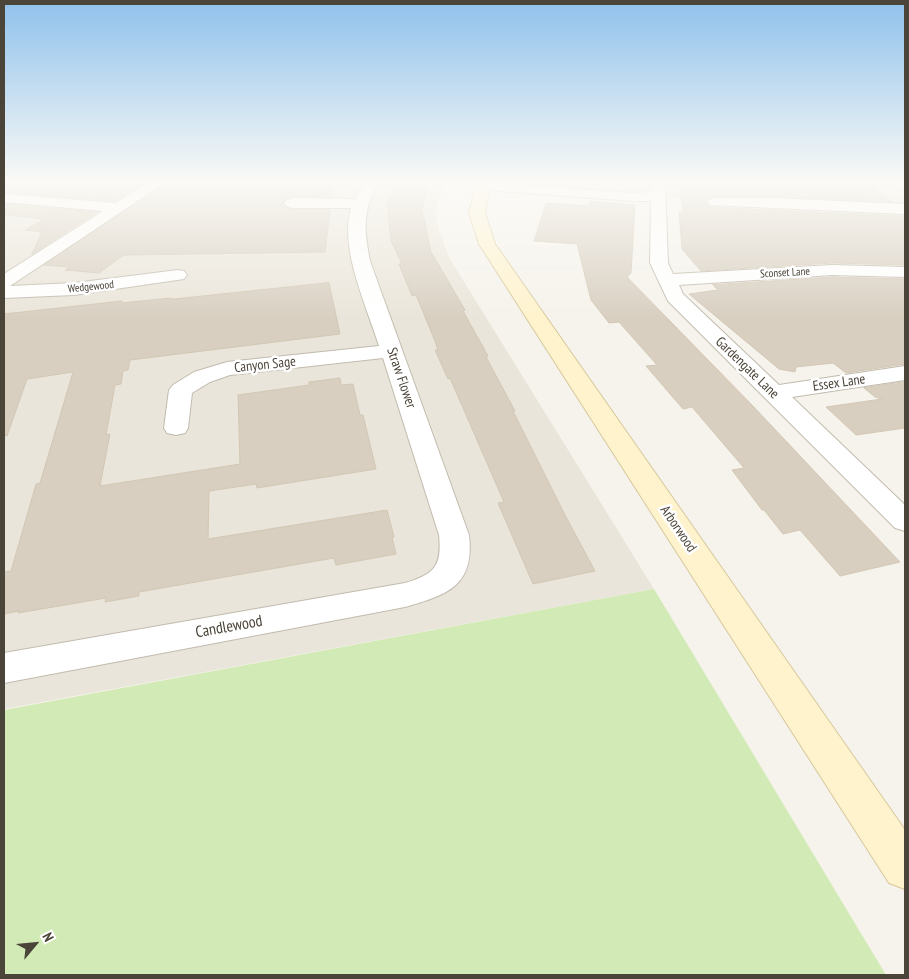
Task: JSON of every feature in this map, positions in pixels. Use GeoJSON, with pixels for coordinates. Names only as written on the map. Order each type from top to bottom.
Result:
{"type":"FeatureCollection","features":[{"type":"Feature","properties":{"kind":"street"},"geometry":{"type":"LineString","coordinates":[[4,282],[88,228]]}},
{"type":"Feature","properties":{"kind":"street","name":"Straw Flower"},"geometry":{"type":"LineString","coordinates":[[355,228],[361,262],[454,535],[457,553],[449,575]]}},
{"type":"Feature","properties":{"kind":"street","name":"Arborwood"},"geometry":{"type":"LineString","coordinates":[[481,228],[487,244],[905,867]]}},
{"type":"Feature","properties":{"kind":"street","name":"Gardengate Lane"},"geometry":{"type":"LineString","coordinates":[[659,228],[659,263],[675,297],[905,521]]}},
{"type":"Feature","properties":{"kind":"street","name":"Sconset Lane"},"geometry":{"type":"LineString","coordinates":[[666,280],[832,270],[905,272]]}},
{"type":"Feature","properties":{"kind":"street","name":"Wedgewood"},"geometry":{"type":"LineString","coordinates":[[4,292],[74,289],[178,275]]}},
{"type":"Feature","properties":{"kind":"street","name":"Canyon Sage"},"geometry":{"type":"LineString","coordinates":[[176,428],[181,390],[202,377],[228,369],[392,351]]}},
{"type":"Feature","properties":{"kind":"street","name":"Essex Lane"},"geometry":{"type":"LineString","coordinates":[[772,393],[905,374]]}},
{"type":"Feature","properties":{"kind":"street","name":"Candlewood"},"geometry":{"type":"LineString","coordinates":[[4,668],[405,595],[431,588],[449,575]]}},
{"type":"Feature","properties":{"kind":"shaded area"},"geometry":{"type":"Polygon","coordinates":[[[4,228],[438,228],[450,259],[654,589],[4,709],[4,228]]]}},
{"type":"Feature","properties":{"kind":"green space"},"geometry":{"type":"Polygon","coordinates":[[[654,589],[886,975],[4,975],[4,710],[654,589]]]}},
{"type":"Feature","properties":{"kind":"building"},"geometry":{"type":"Polygon","coordinates":[[[29,228],[73,228],[32,254],[42,232],[25,230],[29,228]]]}},
{"type":"Feature","properties":{"kind":"building"},"geometry":{"type":"Polygon","coordinates":[[[100,228],[328,228],[325,252],[128,255],[122,256],[99,273],[65,270],[70,267],[44,265],[100,228]]]}},
{"type":"Feature","properties":{"kind":"building"},"geometry":{"type":"Polygon","coordinates":[[[390,228],[426,228],[431,252],[465,310],[463,311],[488,356],[486,357],[595,571],[533,584],[498,503],[504,502],[450,378],[448,379],[435,350],[438,350],[435,341],[416,295],[412,296],[399,264],[402,264],[391,241],[390,228]]]}},
{"type":"Feature","properties":{"kind":"building"},"geometry":{"type":"Polygon","coordinates":[[[538,228],[634,228],[631,273],[627,277],[752,405],[900,562],[840,576],[800,530],[783,534],[732,470],[744,468],[692,407],[683,409],[646,366],[657,365],[619,322],[609,323],[591,300],[577,244],[534,241],[538,228]]]}},
{"type":"Feature","properties":{"kind":"building"},"geometry":{"type":"Polygon","coordinates":[[[680,228],[905,228],[905,265],[832,263],[701,271],[682,249],[680,228]]]}},
{"type":"Feature","properties":{"kind":"building"},"geometry":{"type":"Polygon","coordinates":[[[832,277],[905,279],[905,364],[846,373],[833,363],[796,367],[795,372],[779,369],[689,294],[718,290],[713,285],[832,277]]]}},
{"type":"Feature","properties":{"kind":"building"},"geometry":{"type":"Polygon","coordinates":[[[329,283],[340,334],[130,360],[128,370],[123,371],[121,384],[115,385],[106,435],[110,434],[100,486],[240,464],[238,395],[309,385],[309,382],[340,378],[341,385],[353,384],[360,415],[363,415],[376,469],[257,488],[256,484],[209,491],[208,539],[387,510],[396,554],[336,565],[334,558],[139,592],[139,596],[105,602],[106,598],[4,614],[4,572],[11,571],[36,484],[40,483],[73,372],[27,379],[7,436],[4,435],[4,314],[122,301],[122,303],[171,299],[329,283]]]}},
{"type":"Feature","properties":{"kind":"building"},"geometry":{"type":"Polygon","coordinates":[[[905,382],[905,428],[856,435],[826,407],[882,399],[875,397],[864,388],[905,382]]]}}]}
